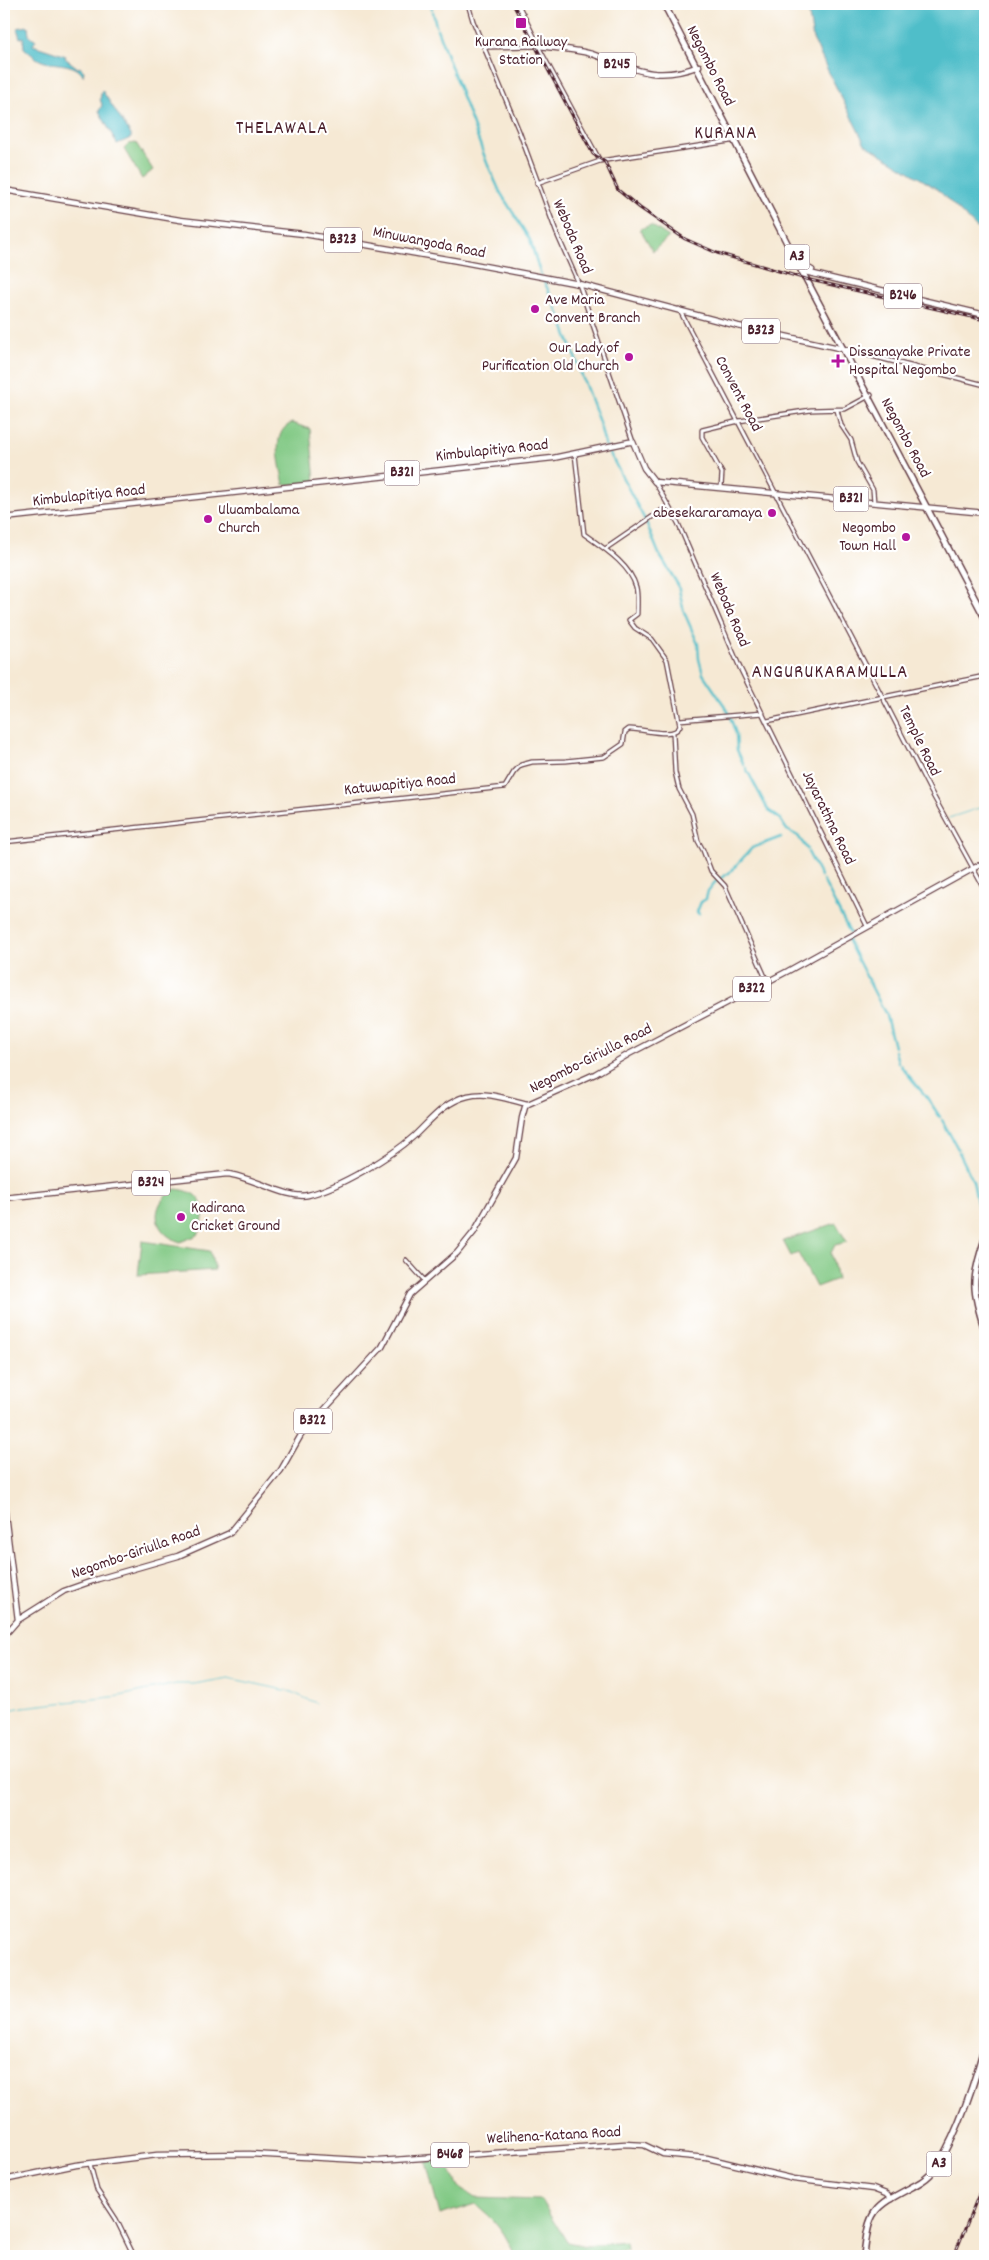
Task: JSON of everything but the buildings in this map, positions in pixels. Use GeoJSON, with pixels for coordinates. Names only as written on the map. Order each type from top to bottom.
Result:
{"type":"FeatureCollection","features":[{"type":"Feature","properties":{"kind":"highway","name":"Negombo Road"},"geometry":{"type":"LineString","coordinates":[[666,4],[803,270],[985,612]]}},
{"type":"Feature","properties":{"kind":"highway","name":"Negombo Road"},"geometry":{"type":"LineString","coordinates":[[929,507],[985,618]]}},
{"type":"Feature","properties":{"kind":"highway"},"geometry":{"type":"LineString","coordinates":[[985,1239],[975,1268],[974,1286],[976,1302],[985,1330]]}},
{"type":"Feature","properties":{"kind":"highway"},"geometry":{"type":"LineString","coordinates":[[985,1246],[978,1268],[976,1286],[977,1298],[985,1325]]}},
{"type":"Feature","properties":{"kind":"highway","name":"A3"},"geometry":{"type":"LineString","coordinates":[[931,2176],[958,2123],[985,2045]]}},
{"type":"Feature","properties":{"kind":"highway","name":"A3"},"geometry":{"type":"LineString","coordinates":[[865,2256],[874,2219],[881,2206],[891,2198],[918,2186],[940,2166],[956,2133],[985,2056]]}},
{"type":"Feature","properties":{"kind":"main road"},"geometry":{"type":"LineString","coordinates":[[517,4],[538,46]]}},
{"type":"Feature","properties":{"kind":"main road","name":"B245"},"geometry":{"type":"LineString","coordinates":[[538,46],[591,54],[641,72],[673,74],[698,67]]}},
{"type":"Feature","properties":{"kind":"main road","name":"Minuwangoda Road"},"geometry":{"type":"LineString","coordinates":[[4,190],[180,220],[304,234],[579,284],[738,326],[846,350]]}},
{"type":"Feature","properties":{"kind":"main road"},"geometry":{"type":"LineString","coordinates":[[803,270],[813,271]]}},
{"type":"Feature","properties":{"kind":"main road","name":"B246"},"geometry":{"type":"LineString","coordinates":[[803,270],[985,315]]}},
{"type":"Feature","properties":{"kind":"main road","name":"Kimbulapitiya Road"},"geometry":{"type":"LineString","coordinates":[[4,518],[575,454],[624,442],[633,442]]}},
{"type":"Feature","properties":{"kind":"main road"},"geometry":{"type":"LineString","coordinates":[[633,442],[644,468],[655,482]]}},
{"type":"Feature","properties":{"kind":"main road","name":"B321"},"geometry":{"type":"LineString","coordinates":[[655,482],[929,507]]}},
{"type":"Feature","properties":{"kind":"main road"},"geometry":{"type":"LineString","coordinates":[[929,507],[985,513]]}},
{"type":"Feature","properties":{"kind":"main road","name":"Negombo-Giriulla Road"},"geometry":{"type":"LineString","coordinates":[[4,1636],[18,1620],[68,1589],[178,1556],[206,1542],[220,1540],[230,1533],[281,1470],[301,1435],[382,1347],[410,1294],[463,1247],[484,1215],[516,1158],[522,1118],[525,1107],[528,1104],[595,1074],[985,862]]}},
{"type":"Feature","properties":{"kind":"main road","name":"B324"},"geometry":{"type":"LineString","coordinates":[[4,1198],[227,1174],[241,1176],[295,1196],[308,1195],[345,1181],[362,1171],[405,1143],[439,1110],[458,1100],[470,1096],[489,1095],[528,1104]]}},
{"type":"Feature","properties":{"kind":"main road"},"geometry":{"type":"LineString","coordinates":[[4,1506],[18,1620]]}},
{"type":"Feature","properties":{"kind":"main road","name":"Welihena-Katana Road"},"geometry":{"type":"LineString","coordinates":[[4,2180],[90,2163],[157,2155],[250,2154],[379,2161],[613,2144],[644,2145],[663,2154],[707,2158],[794,2180],[873,2189],[891,2198]]}},
{"type":"Feature","properties":{"kind":"street","name":"Weboda Road"},"geometry":{"type":"LineString","coordinates":[[468,4],[473,21],[532,164],[537,183],[579,284],[633,442]]}},
{"type":"Feature","properties":{"kind":"street"},"geometry":{"type":"LineString","coordinates":[[485,47],[538,46],[600,161]]}},
{"type":"Feature","properties":{"kind":"street"},"geometry":{"type":"LineString","coordinates":[[537,183],[600,161],[736,140]]}},
{"type":"Feature","properties":{"kind":"street","name":"Convent Road"},"geometry":{"type":"LineString","coordinates":[[679,309],[775,492]]}},
{"type":"Feature","properties":{"kind":"street"},"geometry":{"type":"LineString","coordinates":[[846,350],[985,385]]}},
{"type":"Feature","properties":{"kind":"street"},"geometry":{"type":"LineString","coordinates":[[721,488],[720,468],[702,430],[738,421],[811,410],[845,409],[870,396]]}},
{"type":"Feature","properties":{"kind":"street"},"geometry":{"type":"LineString","coordinates":[[837,410],[841,425],[851,440],[857,462],[873,490],[874,502]]}},
{"type":"Feature","properties":{"kind":"street"},"geometry":{"type":"LineString","coordinates":[[575,454],[584,534],[630,573],[637,593],[637,614],[629,619],[629,622],[652,639],[667,660],[679,720],[679,729],[673,733],[675,772],[679,789],[692,814],[698,842],[711,871],[722,883],[766,981]]}},
{"type":"Feature","properties":{"kind":"street","name":"Weboda Road"},"geometry":{"type":"LineString","coordinates":[[655,482],[693,558],[732,651],[767,720]]}},
{"type":"Feature","properties":{"kind":"street","name":"Temple Road"},"geometry":{"type":"LineString","coordinates":[[775,492],[929,788],[985,890]]}},
{"type":"Feature","properties":{"kind":"street"},"geometry":{"type":"LineString","coordinates":[[604,549],[668,506]]}},
{"type":"Feature","properties":{"kind":"street"},"geometry":{"type":"LineString","coordinates":[[767,720],[985,676]]}},
{"type":"Feature","properties":{"kind":"street"},"geometry":{"type":"LineString","coordinates":[[679,720],[763,713]]}},
{"type":"Feature","properties":{"kind":"street","name":"Jayarathna Road"},"geometry":{"type":"LineString","coordinates":[[767,720],[866,926]]}},
{"type":"Feature","properties":{"kind":"street","name":"Katuwapitiya Road"},"geometry":{"type":"LineString","coordinates":[[4,842],[505,787],[520,765],[604,756],[623,744],[625,732],[629,729],[673,733]]}},
{"type":"Feature","properties":{"kind":"street"},"geometry":{"type":"LineString","coordinates":[[406,1260],[425,1281]]}},
{"type":"Feature","properties":{"kind":"street"},"geometry":{"type":"LineString","coordinates":[[90,2163],[95,2176],[97,2190],[116,2218],[134,2256]]}},
{"type":"Feature","properties":{"kind":"green space"},"geometry":{"type":"Polygon","coordinates":[[[136,143],[153,170],[142,179],[124,149],[129,144],[136,143]]]}},
{"type":"Feature","properties":{"kind":"green space"},"geometry":{"type":"Polygon","coordinates":[[[651,225],[669,237],[653,251],[640,229],[651,225]]]}},
{"type":"Feature","properties":{"kind":"green space"},"geometry":{"type":"Polygon","coordinates":[[[292,423],[310,429],[315,482],[284,485],[279,460],[279,442],[285,428],[292,423]]]}},
{"type":"Feature","properties":{"kind":"green space","name":"Kadirana Cricket Ground"},"geometry":{"type":"Polygon","coordinates":[[[174,1189],[192,1193],[198,1198],[203,1210],[203,1218],[198,1235],[180,1242],[170,1238],[163,1232],[157,1218],[161,1203],[166,1195],[174,1189]]]}},
{"type":"Feature","properties":{"kind":"green space"},"geometry":{"type":"Polygon","coordinates":[[[836,1223],[847,1242],[835,1245],[831,1253],[837,1279],[816,1287],[798,1253],[791,1256],[783,1241],[836,1223]]]}},
{"type":"Feature","properties":{"kind":"green space"},"geometry":{"type":"Polygon","coordinates":[[[142,1241],[210,1251],[215,1270],[138,1275],[142,1241]]]}},
{"type":"Feature","properties":{"kind":"green space"},"geometry":{"type":"Polygon","coordinates":[[[446,2159],[459,2187],[476,2198],[541,2200],[567,2242],[586,2246],[626,2242],[627,2250],[597,2256],[515,2256],[499,2227],[475,2204],[440,2215],[426,2162],[446,2159]]]}},
{"type":"Feature","properties":{"kind":"water"},"geometry":{"type":"Polygon","coordinates":[[[807,4],[985,4],[985,236],[937,189],[865,144],[813,39],[807,4]]]}},
{"type":"Feature","properties":{"kind":"water"},"geometry":{"type":"Polygon","coordinates":[[[28,26],[29,35],[36,40],[33,45],[66,56],[65,58],[84,71],[83,76],[72,67],[39,60],[24,48],[23,37],[20,38],[17,28],[28,26]]]}},
{"type":"Feature","properties":{"kind":"water"},"geometry":{"type":"Polygon","coordinates":[[[102,90],[131,135],[131,138],[117,144],[99,111],[102,105],[100,99],[102,90]]]}},
{"type":"Feature","properties":{"kind":"waterway"},"geometry":{"type":"LineString","coordinates":[[431,4],[432,9]]}},
{"type":"Feature","properties":{"kind":"waterway"},"geometry":{"type":"LineString","coordinates":[[433,12],[436,26]]}},
{"type":"Feature","properties":{"kind":"waterway"},"geometry":{"type":"LineString","coordinates":[[437,29],[487,163],[500,192],[530,240],[541,276]]}},
{"type":"Feature","properties":{"kind":"waterway"},"geometry":{"type":"LineString","coordinates":[[543,279],[558,311],[600,425],[605,445]]}},
{"type":"Feature","properties":{"kind":"waterway"},"geometry":{"type":"LineString","coordinates":[[607,448],[646,522],[659,554],[678,585],[684,612],[698,644],[703,674],[728,711],[736,734],[737,750],[744,765]]}},
{"type":"Feature","properties":{"kind":"waterway"},"geometry":{"type":"LineString","coordinates":[[746,768],[768,810],[779,818],[787,830],[798,836],[807,849]]}},
{"type":"Feature","properties":{"kind":"waterway"},"geometry":{"type":"LineString","coordinates":[[949,818],[985,806],[985,808]]}},
{"type":"Feature","properties":{"kind":"waterway"},"geometry":{"type":"LineString","coordinates":[[699,914],[697,912],[701,902],[706,899],[708,891],[716,881],[729,873],[752,848],[781,837]]}},
{"type":"Feature","properties":{"kind":"waterway"},"geometry":{"type":"LineString","coordinates":[[808,852],[821,877]]}},
{"type":"Feature","properties":{"kind":"waterway"},"geometry":{"type":"LineString","coordinates":[[823,880],[850,933]]}},
{"type":"Feature","properties":{"kind":"waterway"},"geometry":{"type":"LineString","coordinates":[[848,938],[885,1013]]}},
{"type":"Feature","properties":{"kind":"waterway"},"geometry":{"type":"LineString","coordinates":[[886,1016],[894,1047]]}},
{"type":"Feature","properties":{"kind":"waterway"},"geometry":{"type":"LineString","coordinates":[[895,1051],[898,1062]]}},
{"type":"Feature","properties":{"kind":"waterway"},"geometry":{"type":"LineString","coordinates":[[900,1065],[940,1117]]}},
{"type":"Feature","properties":{"kind":"waterway"},"geometry":{"type":"LineString","coordinates":[[942,1120],[958,1149]]}},
{"type":"Feature","properties":{"kind":"waterway"},"geometry":{"type":"LineString","coordinates":[[959,1152],[973,1181],[978,1207],[985,1210]]}},
{"type":"Feature","properties":{"kind":"waterway"},"geometry":{"type":"LineString","coordinates":[[4,1711],[23,1707],[120,1696],[176,1684],[194,1684],[228,1678],[289,1691],[316,1703]]}},
{"type":"Feature","properties":{"kind":"railway"},"geometry":{"type":"LineString","coordinates":[[513,4],[593,154],[605,162],[618,190],[640,208],[685,239],[717,253],[806,279],[985,320]]}},
{"type":"Feature","properties":{"kind":"railway"},"geometry":{"type":"LineString","coordinates":[[954,2256],[985,2179]]}},
{"type":"Feature","properties":{"kind":"place","name":"Kurana Railway Station"},"geometry":{"type":"Point","coordinates":[521,23]}},
{"type":"Feature","properties":{"kind":"place","name":"Ave Maria Convent Branch"},"geometry":{"type":"Point","coordinates":[535,309]}},
{"type":"Feature","properties":{"kind":"place","name":"Our Lady of Purification Old Church"},"geometry":{"type":"Point","coordinates":[629,357]}},
{"type":"Feature","properties":{"kind":"place","name":"Dissanayake Private Hospital Negombo"},"geometry":{"type":"Point","coordinates":[838,361]}},
{"type":"Feature","properties":{"kind":"place","name":"abesekararamaya"},"geometry":{"type":"Point","coordinates":[772,513]}},
{"type":"Feature","properties":{"kind":"place","name":"Uluambalama Church"},"geometry":{"type":"Point","coordinates":[208,519]}},
{"type":"Feature","properties":{"kind":"place","name":"Negombo Town Hall"},"geometry":{"type":"Point","coordinates":[906,537]}},
{"type":"Feature","properties":{"kind":"place","name":"Kadirana Cricket Ground"},"geometry":{"type":"Point","coordinates":[181,1217]}},
{"type":"Feature","properties":{"kind":"district","name":"THELAWALA"},"geometry":{"type":"Point","coordinates":[282,129]}},
{"type":"Feature","properties":{"kind":"district","name":"KURANA"},"geometry":{"type":"Point","coordinates":[726,134]}},
{"type":"Feature","properties":{"kind":"district","name":"ANGURUKARAMULLA"},"geometry":{"type":"Point","coordinates":[830,673]}}]}
